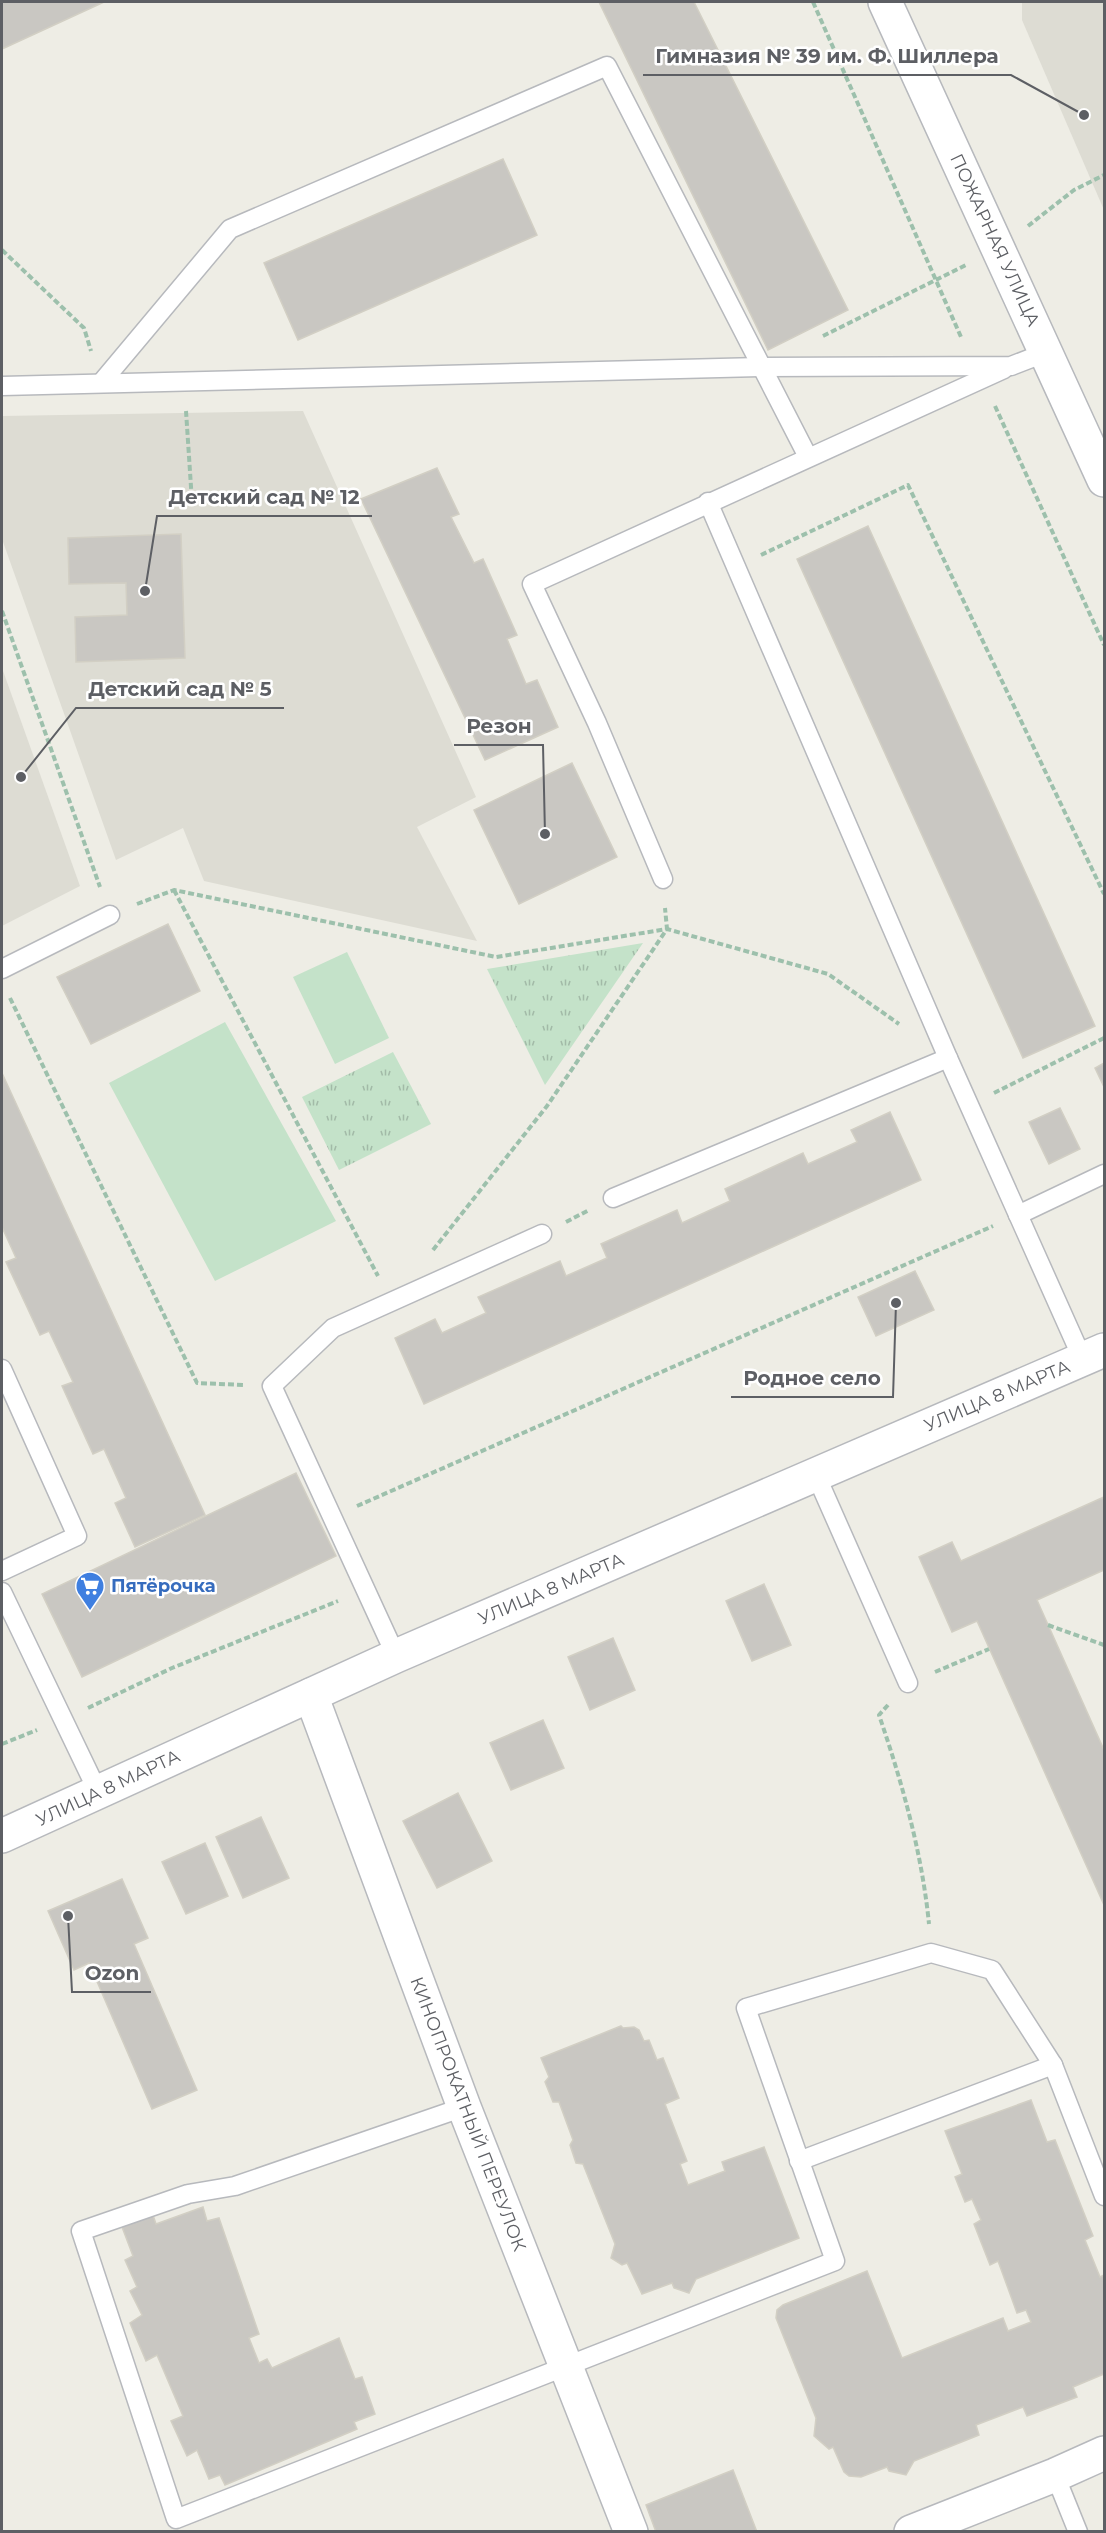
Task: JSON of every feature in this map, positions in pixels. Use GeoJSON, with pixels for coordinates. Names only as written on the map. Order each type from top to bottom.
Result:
{"type":"FeatureCollection","features":[{"type":"Feature","properties":{"kind":"street","name":"ПОЖАРНАЯ УЛИЦА"},"geometry":{"type":"LineString","coordinates":[[885,2],[1104,480]]}},
{"type":"Feature","properties":{"kind":"street","name":"УЛИЦА 8 МАРТА"},"geometry":{"type":"LineString","coordinates":[[2,1836],[396,1656],[1094,1355]]}},
{"type":"Feature","properties":{"kind":"street","name":"КИНОПРОКАТНЫЙ ПЕРЕУЛОК"},"geometry":{"type":"LineString","coordinates":[[311,1695],[464,2107],[631,2532]]}},
{"type":"Feature","properties":{"kind":"street"},"geometry":{"type":"LineString","coordinates":[[910,2532],[1055,2475],[1104,2453]]}},
{"type":"Feature","properties":{"kind":"lane"},"geometry":{"type":"LineString","coordinates":[[101,383],[230,229],[607,66],[808,457]]}},
{"type":"Feature","properties":{"kind":"lane"},"geometry":{"type":"LineString","coordinates":[[2,386],[760,367],[978,372],[1011,366],[1047,352]]}},
{"type":"Feature","properties":{"kind":"lane"},"geometry":{"type":"LineString","coordinates":[[663,879],[597,723],[532,584],[808,457],[978,372]]}},
{"type":"Feature","properties":{"kind":"lane"},"geometry":{"type":"LineString","coordinates":[[708,502],[1018,1215],[1094,1355]]}},
{"type":"Feature","properties":{"kind":"lane"},"geometry":{"type":"LineString","coordinates":[[2,969],[110,915]]}},
{"type":"Feature","properties":{"kind":"lane"},"geometry":{"type":"LineString","coordinates":[[614,1198],[948,1058]]}},
{"type":"Feature","properties":{"kind":"lane"},"geometry":{"type":"LineString","coordinates":[[1018,1215],[1104,1174]]}},
{"type":"Feature","properties":{"kind":"lane"},"geometry":{"type":"LineString","coordinates":[[396,1656],[272,1386],[333,1328],[542,1234]]}},
{"type":"Feature","properties":{"kind":"lane"},"geometry":{"type":"LineString","coordinates":[[2,1369],[76,1536],[2,1571]]}},
{"type":"Feature","properties":{"kind":"lane"},"geometry":{"type":"LineString","coordinates":[[816,1474],[908,1683]]}},
{"type":"Feature","properties":{"kind":"lane"},"geometry":{"type":"LineString","coordinates":[[2,1592],[98,1792]]}},
{"type":"Feature","properties":{"kind":"lane"},"geometry":{"type":"LineString","coordinates":[[464,2107],[235,2186],[188,2194],[81,2231],[176,2519],[835,2261],[746,2008],[931,1953],[992,1970],[1053,2065],[1104,2196]]}},
{"type":"Feature","properties":{"kind":"lane"},"geometry":{"type":"LineString","coordinates":[[799,2161],[1053,2065]]}},
{"type":"Feature","properties":{"kind":"lane"},"geometry":{"type":"LineString","coordinates":[[1055,2475],[1078,2532]]}},
{"type":"Feature","properties":{"kind":"path"},"geometry":{"type":"LineString","coordinates":[[813,2],[936,280],[1104,645]]}},
{"type":"Feature","properties":{"kind":"path"},"geometry":{"type":"LineString","coordinates":[[822,336],[999,249],[1074,190],[1104,175]]}},
{"type":"Feature","properties":{"kind":"path"},"geometry":{"type":"LineString","coordinates":[[2,250],[84,328],[101,383]]}},
{"type":"Feature","properties":{"kind":"path"},"geometry":{"type":"LineString","coordinates":[[183,381],[192,502]]}},
{"type":"Feature","properties":{"kind":"path"},"geometry":{"type":"LineString","coordinates":[[736,567],[908,485],[1104,894]]}},
{"type":"Feature","properties":{"kind":"path"},"geometry":{"type":"LineString","coordinates":[[2,611],[110,915],[174,890],[496,957],[667,929],[828,974],[902,1026]]}},
{"type":"Feature","properties":{"kind":"path"},"geometry":{"type":"LineString","coordinates":[[174,890],[392,1301]]}},
{"type":"Feature","properties":{"kind":"path"},"geometry":{"type":"LineString","coordinates":[[429,1255],[547,1106],[667,929]]}},
{"type":"Feature","properties":{"kind":"path"},"geometry":{"type":"LineString","coordinates":[[6,990],[197,1383],[272,1386]]}},
{"type":"Feature","properties":{"kind":"path"},"geometry":{"type":"LineString","coordinates":[[969,1106],[1104,1038]]}},
{"type":"Feature","properties":{"kind":"path"},"geometry":{"type":"LineString","coordinates":[[542,1234],[614,1198]]}},
{"type":"Feature","properties":{"kind":"path"},"geometry":{"type":"LineString","coordinates":[[332,1517],[1018,1215]]}},
{"type":"Feature","properties":{"kind":"path"},"geometry":{"type":"LineString","coordinates":[[2,1744],[63,1720],[172,1668],[365,1590]]}},
{"type":"Feature","properties":{"kind":"path"},"geometry":{"type":"LineString","coordinates":[[1048,1625],[1104,1645]]}},
{"type":"Feature","properties":{"kind":"path"},"geometry":{"type":"LineString","coordinates":[[931,1953],[925,1882],[897,1768],[879,1714],[908,1683],[989,1649]]}},
{"type":"Feature","properties":{"kind":"shaded area"},"geometry":{"type":"Polygon","coordinates":[[[1022,2],[1104,2],[1104,210],[1022,20],[1022,2]]]}},
{"type":"Feature","properties":{"kind":"shaded area"},"geometry":{"type":"Polygon","coordinates":[[[303,411],[476,797],[417,827],[477,941],[204,881],[183,828],[116,860],[2,539],[2,416],[303,411]]]}},
{"type":"Feature","properties":{"kind":"shaded area"},"geometry":{"type":"Polygon","coordinates":[[[2,668],[80,886],[2,926],[2,668]]]}},
{"type":"Feature","properties":{"kind":"green space"},"geometry":{"type":"Polygon","coordinates":[[[643,943],[545,1085],[487,969],[643,943]]]}},
{"type":"Feature","properties":{"kind":"green space"},"geometry":{"type":"Polygon","coordinates":[[[347,952],[389,1038],[335,1064],[293,977],[347,952]]]}},
{"type":"Feature","properties":{"kind":"green space"},"geometry":{"type":"Polygon","coordinates":[[[225,1022],[336,1221],[215,1281],[109,1083],[225,1022]]]}},
{"type":"Feature","properties":{"kind":"green space"},"geometry":{"type":"Polygon","coordinates":[[[393,1052],[431,1124],[339,1170],[302,1097],[393,1052]]]}},
{"type":"Feature","properties":{"kind":"building"},"geometry":{"type":"Polygon","coordinates":[[[2,2],[104,2],[2,49],[2,2]]]}},
{"type":"Feature","properties":{"kind":"building"},"geometry":{"type":"Polygon","coordinates":[[[599,2],[694,2],[848,310],[768,350],[599,2]]]}},
{"type":"Feature","properties":{"kind":"building"},"geometry":{"type":"Polygon","coordinates":[[[503,159],[537,235],[298,340],[264,263],[503,159]]]}},
{"type":"Feature","properties":{"kind":"building"},"geometry":{"type":"Polygon","coordinates":[[[437,468],[459,514],[451,517],[474,563],[483,559],[517,635],[507,639],[526,684],[537,680],[558,727],[485,760],[361,499],[437,468]]]}},
{"type":"Feature","properties":{"kind":"building"},"geometry":{"type":"Polygon","coordinates":[[[868,526],[1095,1026],[1023,1058],[797,559],[868,526]]]}},
{"type":"Feature","properties":{"kind":"building"},"geometry":{"type":"Polygon","coordinates":[[[181,534],[185,658],[76,662],[75,617],[127,615],[126,583],[69,584],[68,538],[181,534]]]}},
{"type":"Feature","properties":{"kind":"building"},"geometry":{"type":"Polygon","coordinates":[[[572,763],[617,857],[519,904],[474,810],[572,763]]]}},
{"type":"Feature","properties":{"kind":"building"},"geometry":{"type":"Polygon","coordinates":[[[168,924],[200,991],[91,1044],[57,977],[168,924]]]}},
{"type":"Feature","properties":{"kind":"building"},"geometry":{"type":"Polygon","coordinates":[[[1104,1063],[1104,1087],[1095,1068],[1104,1063]]]}},
{"type":"Feature","properties":{"kind":"building"},"geometry":{"type":"Polygon","coordinates":[[[2,1073],[205,1515],[135,1547],[115,1503],[126,1498],[104,1449],[93,1454],[62,1386],[73,1382],[49,1331],[40,1335],[6,1262],[16,1258],[2,1227],[2,1073]]]}},
{"type":"Feature","properties":{"kind":"building"},"geometry":{"type":"Polygon","coordinates":[[[1060,1108],[1080,1149],[1049,1164],[1029,1122],[1060,1108]]]}},
{"type":"Feature","properties":{"kind":"building"},"geometry":{"type":"Polygon","coordinates":[[[890,1112],[921,1180],[424,1404],[395,1338],[435,1319],[442,1333],[486,1313],[478,1297],[560,1261],[566,1276],[607,1258],[601,1244],[677,1210],[682,1223],[730,1201],[725,1189],[803,1153],[808,1164],[857,1142],[851,1130],[890,1112]]]}},
{"type":"Feature","properties":{"kind":"building"},"geometry":{"type":"Polygon","coordinates":[[[915,1271],[934,1310],[876,1336],[858,1297],[915,1271]]]}},
{"type":"Feature","properties":{"kind":"building"},"geometry":{"type":"Polygon","coordinates":[[[296,1473],[336,1556],[82,1677],[42,1594],[296,1473]]]}},
{"type":"Feature","properties":{"kind":"building"},"geometry":{"type":"Polygon","coordinates":[[[1104,1497],[1104,1570],[1037,1600],[1104,1750],[1104,1905],[977,1621],[952,1632],[919,1557],[952,1542],[961,1561],[1104,1497]]]}},
{"type":"Feature","properties":{"kind":"building"},"geometry":{"type":"Polygon","coordinates":[[[764,1584],[791,1645],[752,1661],[726,1601],[764,1584]]]}},
{"type":"Feature","properties":{"kind":"building"},"geometry":{"type":"Polygon","coordinates":[[[613,1638],[635,1690],[590,1710],[568,1657],[613,1638]]]}},
{"type":"Feature","properties":{"kind":"building"},"geometry":{"type":"Polygon","coordinates":[[[543,1720],[564,1768],[511,1790],[490,1743],[543,1720]]]}},
{"type":"Feature","properties":{"kind":"building"},"geometry":{"type":"Polygon","coordinates":[[[458,1793],[492,1861],[437,1888],[403,1821],[458,1793]]]}},
{"type":"Feature","properties":{"kind":"building"},"geometry":{"type":"Polygon","coordinates":[[[261,1817],[289,1878],[243,1898],[216,1837],[261,1817]]]}},
{"type":"Feature","properties":{"kind":"building"},"geometry":{"type":"Polygon","coordinates":[[[205,1843],[228,1896],[186,1914],[162,1862],[205,1843]]]}},
{"type":"Feature","properties":{"kind":"building"},"geometry":{"type":"Polygon","coordinates":[[[122,1879],[148,1938],[134,1944],[197,2090],[152,2109],[89,1963],[74,1970],[48,1911],[122,1879]]]}},
{"type":"Feature","properties":{"kind":"building"},"geometry":{"type":"Polygon","coordinates":[[[621,2026],[623,2028],[634,2027],[639,2030],[644,2041],[649,2040],[657,2060],[663,2058],[679,2098],[665,2104],[687,2161],[680,2164],[688,2185],[725,2171],[722,2162],[764,2147],[799,2238],[696,2279],[689,2293],[674,2288],[672,2283],[642,2294],[627,2263],[622,2265],[611,2258],[615,2244],[583,2164],[576,2163],[570,2145],[573,2140],[559,2102],[553,2102],[545,2082],[549,2077],[541,2058],[621,2026]]]}},
{"type":"Feature","properties":{"kind":"building"},"geometry":{"type":"Polygon","coordinates":[[[1031,2100],[1047,2142],[1055,2140],[1093,2236],[1085,2240],[1100,2277],[1104,2275],[1104,2374],[1073,2387],[1077,2397],[1027,2416],[1023,2407],[976,2425],[979,2435],[914,2461],[906,2475],[889,2471],[887,2467],[861,2477],[849,2476],[844,2472],[833,2447],[829,2449],[814,2436],[816,2418],[776,2318],[777,2310],[783,2305],[867,2271],[902,2358],[1003,2318],[1008,2331],[1031,2322],[1026,2310],[1017,2313],[998,2261],[990,2265],[974,2224],[981,2220],[972,2199],[965,2202],[955,2177],[962,2174],[945,2131],[1031,2100]]]}},
{"type":"Feature","properties":{"kind":"building"},"geometry":{"type":"Polygon","coordinates":[[[203,2207],[207,2221],[219,2218],[259,2334],[249,2338],[259,2363],[267,2359],[272,2368],[339,2338],[355,2379],[362,2377],[375,2414],[354,2422],[357,2429],[225,2485],[220,2475],[209,2479],[197,2450],[187,2456],[171,2421],[183,2416],[157,2355],[146,2361],[130,2323],[142,2315],[130,2291],[137,2287],[125,2260],[133,2256],[122,2227],[153,2215],[156,2224],[203,2207]]]}},
{"type":"Feature","properties":{"kind":"building"},"geometry":{"type":"Polygon","coordinates":[[[733,2470],[757,2532],[656,2532],[646,2505],[733,2470]]]}},
{"type":"Feature","properties":{"kind":"place","name":"Гимназия № 39 им. Ф. Шиллера"},"geometry":{"type":"Point","coordinates":[1084,115]}},
{"type":"Feature","properties":{"kind":"place","name":"Детский сад № 12"},"geometry":{"type":"Point","coordinates":[145,591]}},
{"type":"Feature","properties":{"kind":"place","name":"Детский сад № 5"},"geometry":{"type":"Point","coordinates":[21,777]}},
{"type":"Feature","properties":{"kind":"place","name":"Резон"},"geometry":{"type":"Point","coordinates":[545,834]}},
{"type":"Feature","properties":{"kind":"place","name":"Родное село"},"geometry":{"type":"Point","coordinates":[896,1303]}},
{"type":"Feature","properties":{"kind":"place","name":"Пятёрочка"},"geometry":{"type":"Point","coordinates":[90,1612]}},
{"type":"Feature","properties":{"kind":"place","name":"Ozon"},"geometry":{"type":"Point","coordinates":[68,1916]}}]}
